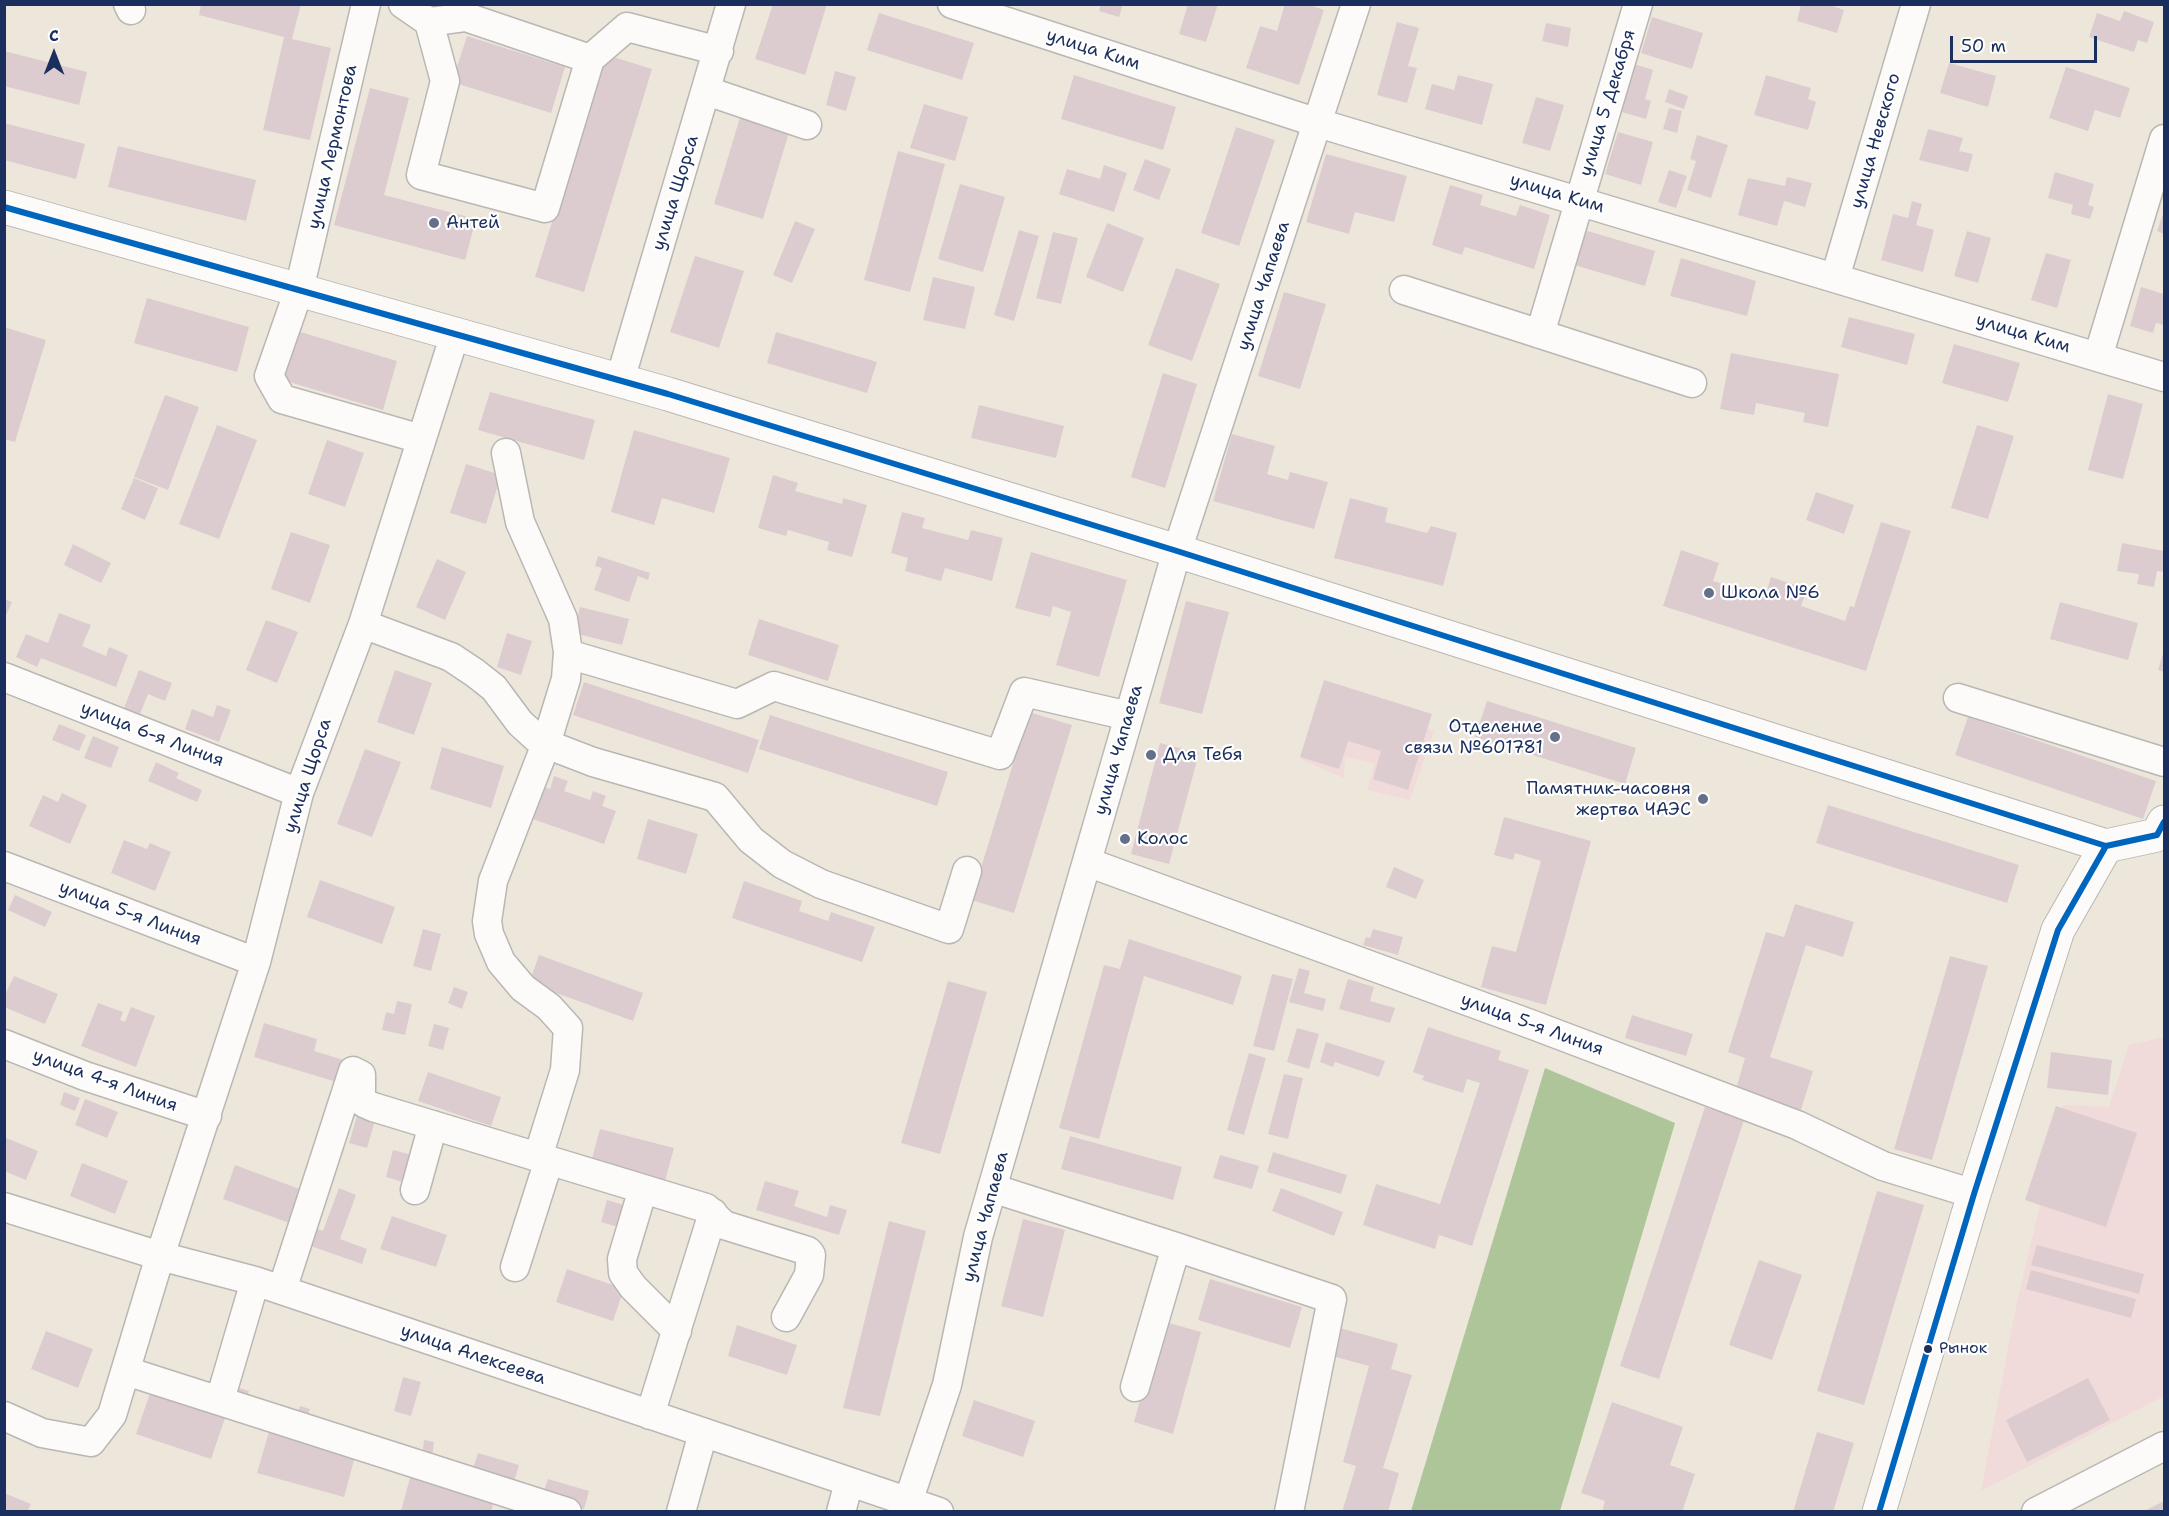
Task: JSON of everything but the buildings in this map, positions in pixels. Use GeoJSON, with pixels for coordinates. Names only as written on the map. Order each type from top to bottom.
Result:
{"type":"FeatureCollection","features":[{"type":"Feature","properties":{"kind":"main road"},"geometry":{"type":"LineString","coordinates":[[4,207],[620,380],[1177,551],[2106,846],[2157,835],[2164,822]]}},
{"type":"Feature","properties":{"kind":"main road"},"geometry":{"type":"LineString","coordinates":[[1879,1512],[1974,1194],[2058,930],[2106,846]]}},
{"type":"Feature","properties":{"kind":"street","name":"улица Лермонтова"},"geometry":{"type":"LineString","coordinates":[[366,4],[299,290],[269,376],[282,399],[421,439]]}},
{"type":"Feature","properties":{"kind":"street"},"geometry":{"type":"LineString","coordinates":[[403,4],[429,22],[445,81],[421,175],[544,208],[590,59],[627,27],[718,51]]}},
{"type":"Feature","properties":{"kind":"street","name":"улица Щорса"},"geometry":{"type":"LineString","coordinates":[[620,380],[731,4]]}},
{"type":"Feature","properties":{"kind":"street","name":"улица Ким"},"geometry":{"type":"LineString","coordinates":[[952,4],[1318,123],[2164,377]]}},
{"type":"Feature","properties":{"kind":"street","name":"улица Чапаева"},"geometry":{"type":"LineString","coordinates":[[908,1502],[947,1385],[978,1237],[1177,551],[1356,4]]}},
{"type":"Feature","properties":{"kind":"street","name":"улица 5 Декабря"},"geometry":{"type":"LineString","coordinates":[[1540,334],[1638,4]]}},
{"type":"Feature","properties":{"kind":"street","name":"улица Невского"},"geometry":{"type":"LineString","coordinates":[[1835,278],[1916,4]]}},
{"type":"Feature","properties":{"kind":"street"},"geometry":{"type":"LineString","coordinates":[[429,22],[466,17],[590,59]]}},
{"type":"Feature","properties":{"kind":"street"},"geometry":{"type":"LineString","coordinates":[[707,91],[807,125]]}},
{"type":"Feature","properties":{"kind":"street"},"geometry":{"type":"LineString","coordinates":[[2098,357],[2164,139]]}},
{"type":"Feature","properties":{"kind":"street"},"geometry":{"type":"LineString","coordinates":[[1404,290],[1692,383]]}},
{"type":"Feature","properties":{"kind":"street","name":"улица Щорса"},"geometry":{"type":"LineString","coordinates":[[4,1416],[42,1433],[91,1442],[112,1415],[159,1256],[256,962],[299,793],[363,624],[455,334]]}},
{"type":"Feature","properties":{"kind":"street"},"geometry":{"type":"LineString","coordinates":[[507,453],[520,522],[563,619],[568,654],[566,679],[546,744],[493,881],[488,921],[489,934],[508,970],[523,988],[549,1007],[567,1028],[565,1070],[515,1267]]}},
{"type":"Feature","properties":{"kind":"street"},"geometry":{"type":"LineString","coordinates":[[363,624],[451,657],[494,688],[520,723],[546,744],[604,766],[716,797],[751,840],[782,864],[821,884],[949,929],[967,871]]}},
{"type":"Feature","properties":{"kind":"street"},"geometry":{"type":"LineString","coordinates":[[568,654],[737,704],[774,686],[1000,755],[1024,692],[1129,716]]}},
{"type":"Feature","properties":{"kind":"street","name":"улица 6-я Линия"},"geometry":{"type":"LineString","coordinates":[[4,677],[299,793]]}},
{"type":"Feature","properties":{"kind":"street"},"geometry":{"type":"LineString","coordinates":[[1958,698],[2164,762]]}},
{"type":"Feature","properties":{"kind":"street","name":"улица 5-я Линия"},"geometry":{"type":"LineString","coordinates":[[1087,862],[1533,1025],[1797,1125],[1883,1166],[1974,1194]]}},
{"type":"Feature","properties":{"kind":"street","name":"улица 5-я Линия"},"geometry":{"type":"LineString","coordinates":[[4,866],[256,962]]}},
{"type":"Feature","properties":{"kind":"street","name":"улица 4-я Линия"},"geometry":{"type":"LineString","coordinates":[[4,1044],[85,1076],[207,1116]]}},
{"type":"Feature","properties":{"kind":"street"},"geometry":{"type":"LineString","coordinates":[[220,1400],[353,1071],[362,1075],[361,1097],[364,1103],[706,1208],[724,1225],[808,1251],[811,1255],[812,1267],[805,1286],[786,1317]]}},
{"type":"Feature","properties":{"kind":"street"},"geometry":{"type":"LineString","coordinates":[[415,1190],[433,1125]]}},
{"type":"Feature","properties":{"kind":"street"},"geometry":{"type":"LineString","coordinates":[[992,1188],[1332,1299],[1289,1512]]}},
{"type":"Feature","properties":{"kind":"street"},"geometry":{"type":"LineString","coordinates":[[643,1189],[622,1259],[623,1273],[633,1287],[676,1331]]}},
{"type":"Feature","properties":{"kind":"street","name":"улица Алексеева"},"geometry":{"type":"LineString","coordinates":[[4,1207],[159,1256],[268,1285],[939,1512]]}},
{"type":"Feature","properties":{"kind":"street"},"geometry":{"type":"LineString","coordinates":[[650,1415],[713,1213]]}},
{"type":"Feature","properties":{"kind":"street"},"geometry":{"type":"LineString","coordinates":[[1135,1387],[1176,1247]]}},
{"type":"Feature","properties":{"kind":"street"},"geometry":{"type":"LineString","coordinates":[[126,1371],[220,1400],[518,1504],[567,1512]]}},
{"type":"Feature","properties":{"kind":"street"},"geometry":{"type":"LineString","coordinates":[[681,1512],[703,1433]]}},
{"type":"Feature","properties":{"kind":"street"},"geometry":{"type":"LineString","coordinates":[[2036,1512],[2164,1446]]}},
{"type":"Feature","properties":{"kind":"street"},"geometry":{"type":"LineString","coordinates":[[840,1512],[849,1482]]}},
{"type":"Feature","properties":{"kind":"shaded area"},"geometry":{"type":"Polygon","coordinates":[[[1322,694],[1434,731],[1410,800],[1367,790],[1375,763],[1345,757],[1344,778],[1302,760],[1322,694]]]}},
{"type":"Feature","properties":{"kind":"shaded area"},"geometry":{"type":"Polygon","coordinates":[[[2164,1037],[2164,1396],[1981,1491],[2015,1312],[2063,1105],[2109,1107],[2129,1045],[2164,1037]]]}},
{"type":"Feature","properties":{"kind":"green space"},"geometry":{"type":"Polygon","coordinates":[[[1545,1068],[1675,1123],[1560,1511],[1411,1511],[1545,1068]]]}},
{"type":"Feature","properties":{"kind":"transit line"},"geometry":{"type":"LineString","coordinates":[[4,207],[668,394],[1177,551],[2106,846]]}},
{"type":"Feature","properties":{"kind":"transit line"},"geometry":{"type":"LineString","coordinates":[[1879,1512],[1974,1194],[2058,930],[2106,846],[2157,835],[2164,822]]}},
{"type":"Feature","properties":{"kind":"place","name":"Антей"},"geometry":{"type":"Point","coordinates":[434,223]}},
{"type":"Feature","properties":{"kind":"place","name":"Школа №6"},"geometry":{"type":"Point","coordinates":[1709,593]}},
{"type":"Feature","properties":{"kind":"place","name":"Отделение связи №601781"},"geometry":{"type":"Point","coordinates":[1555,737]}},
{"type":"Feature","properties":{"kind":"place","name":"Для Тебя"},"geometry":{"type":"Point","coordinates":[1151,755]}},
{"type":"Feature","properties":{"kind":"place","name":"Памятник-часовня жертва ЧАЭС"},"geometry":{"type":"Point","coordinates":[1703,799]}},
{"type":"Feature","properties":{"kind":"place","name":"Колос"},"geometry":{"type":"Point","coordinates":[1125,839]}},
{"type":"Feature","properties":{"kind":"place","name":"Рынок"},"geometry":{"type":"Point","coordinates":[1928,1349]}}]}
